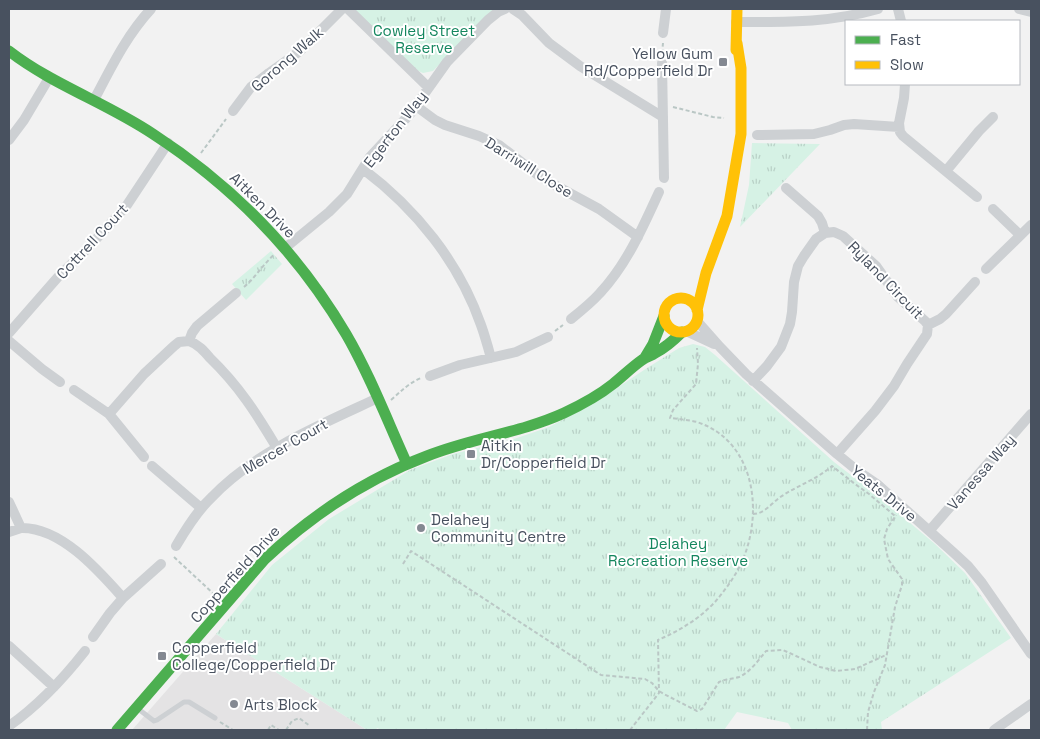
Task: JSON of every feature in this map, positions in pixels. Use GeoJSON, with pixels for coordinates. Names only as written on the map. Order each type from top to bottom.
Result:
{"type":"FeatureCollection","features":[{"type":"Feature","properties":{"kind":"street"},"geometry":{"type":"LineString","coordinates":[[94,100],[118,53],[131,33],[151,9]]}},
{"type":"Feature","properties":{"kind":"street","name":"Gorong Walk"},"geometry":{"type":"LineString","coordinates":[[233,111],[251,87],[300,51],[342,9]]}},
{"type":"Feature","properties":{"kind":"street"},"geometry":{"type":"LineString","coordinates":[[348,9],[428,87]]}},
{"type":"Feature","properties":{"kind":"street","name":"Egerton Way"},"geometry":{"type":"LineString","coordinates":[[286,248],[329,212],[347,194],[374,153],[405,120],[442,68],[488,20],[505,9]]}},
{"type":"Feature","properties":{"kind":"street"},"geometry":{"type":"LineString","coordinates":[[513,9],[522,15],[549,43],[580,66],[663,117]]}},
{"type":"Feature","properties":{"kind":"street"},"geometry":{"type":"LineString","coordinates":[[663,33],[666,9]]}},
{"type":"Feature","properties":{"kind":"street"},"geometry":{"type":"LineString","coordinates":[[697,315],[692,301],[683,298],[673,300],[664,311],[668,326],[677,331],[684,331],[694,325],[697,315],[706,273],[727,216],[736,166],[732,125],[734,65],[737,43],[736,9]]}},
{"type":"Feature","properties":{"kind":"street"},"geometry":{"type":"LineString","coordinates":[[736,22],[816,21],[857,15],[878,9]]}},
{"type":"Feature","properties":{"kind":"street"},"geometry":{"type":"LineString","coordinates":[[1018,9],[1031,12]]}},
{"type":"Feature","properties":{"kind":"street","name":"Aitken Drive"},"geometry":{"type":"LineString","coordinates":[[9,51],[49,78],[134,121],[168,143],[210,174],[244,204],[286,248],[308,276],[337,319],[358,356],[407,464]]}},
{"type":"Feature","properties":{"kind":"street"},"geometry":{"type":"LineString","coordinates":[[662,63],[664,178]]}},
{"type":"Feature","properties":{"kind":"street"},"geometry":{"type":"LineString","coordinates":[[9,140],[24,120],[49,78]]}},
{"type":"Feature","properties":{"kind":"street"},"geometry":{"type":"LineString","coordinates":[[905,85],[899,127],[903,136],[977,197]]}},
{"type":"Feature","properties":{"kind":"street","name":"Darriwill Close"},"geometry":{"type":"LineString","coordinates":[[416,106],[444,125],[500,145],[538,175],[598,209],[638,237]]}},
{"type":"Feature","properties":{"kind":"street"},"geometry":{"type":"LineString","coordinates":[[946,171],[993,117]]}},
{"type":"Feature","properties":{"kind":"street"},"geometry":{"type":"LineString","coordinates":[[757,135],[814,134],[854,124],[899,127]]}},
{"type":"Feature","properties":{"kind":"street","name":"Cottrell Court"},"geometry":{"type":"LineString","coordinates":[[9,333],[58,277],[88,248],[126,206],[168,143]]}},
{"type":"Feature","properties":{"kind":"street"},"geometry":{"type":"LineString","coordinates":[[363,169],[404,205],[438,244],[453,266],[480,324],[491,358]]}},
{"type":"Feature","properties":{"kind":"street"},"geometry":{"type":"LineString","coordinates":[[754,381],[781,347],[790,324],[794,282],[798,266],[816,239],[825,233],[818,216],[786,188]]}},
{"type":"Feature","properties":{"kind":"street"},"geometry":{"type":"LineString","coordinates":[[571,319],[600,294],[616,274],[638,237],[659,192]]}},
{"type":"Feature","properties":{"kind":"street"},"geometry":{"type":"LineString","coordinates":[[993,209],[1020,235]]}},
{"type":"Feature","properties":{"kind":"street"},"geometry":{"type":"LineString","coordinates":[[986,269],[1031,225]]}},
{"type":"Feature","properties":{"kind":"street","name":"Ryland Circuit"},"geometry":{"type":"LineString","coordinates":[[825,233],[839,233],[870,260],[898,297],[928,325],[927,334],[890,392],[838,454]]}},
{"type":"Feature","properties":{"kind":"street"},"geometry":{"type":"LineString","coordinates":[[683,298],[706,273]]}},
{"type":"Feature","properties":{"kind":"street"},"geometry":{"type":"LineString","coordinates":[[928,325],[946,314],[975,282]]}},
{"type":"Feature","properties":{"kind":"street"},"geometry":{"type":"LineString","coordinates":[[189,341],[197,326],[236,293]]}},
{"type":"Feature","properties":{"kind":"street","name":"Yeats Drive"},"geometry":{"type":"LineString","coordinates":[[697,315],[720,347],[754,381],[859,472],[878,485],[968,566],[1031,654]]}},
{"type":"Feature","properties":{"kind":"street","name":"Copperfield Drive"},"geometry":{"type":"LineString","coordinates":[[643,360],[653,344],[664,316]]}},
{"type":"Feature","properties":{"kind":"street","name":"Yeats Drive"},"geometry":{"type":"LineString","coordinates":[[684,331],[720,347]]}},
{"type":"Feature","properties":{"kind":"street","name":"Copperfield Drive"},"geometry":{"type":"LineString","coordinates":[[117,730],[265,558],[290,535],[321,512],[356,490],[407,464],[451,447],[516,431],[559,416],[609,387],[684,331]]}},
{"type":"Feature","properties":{"kind":"street"},"geometry":{"type":"LineString","coordinates":[[430,376],[460,365],[516,352],[548,337]]}},
{"type":"Feature","properties":{"kind":"street"},"geometry":{"type":"LineString","coordinates":[[9,341],[60,382]]}},
{"type":"Feature","properties":{"kind":"street"},"geometry":{"type":"LineString","coordinates":[[109,414],[144,374],[174,346],[179,342],[189,341],[196,344],[230,378],[254,409],[276,448]]}},
{"type":"Feature","properties":{"kind":"street"},"geometry":{"type":"LineString","coordinates":[[74,390],[109,414],[144,457]]}},
{"type":"Feature","properties":{"kind":"street","name":"Mercer Court"},"geometry":{"type":"LineString","coordinates":[[176,546],[201,508],[220,488],[261,457],[340,415],[378,398]]}},
{"type":"Feature","properties":{"kind":"street","name":"Vanessa Way"},"geometry":{"type":"LineString","coordinates":[[930,530],[1031,414]]}},
{"type":"Feature","properties":{"kind":"street"},"geometry":{"type":"LineString","coordinates":[[152,466],[201,508]]}},
{"type":"Feature","properties":{"kind":"street"},"geometry":{"type":"LineString","coordinates":[[9,502],[22,528]]}},
{"type":"Feature","properties":{"kind":"street"},"geometry":{"type":"LineString","coordinates":[[9,532],[22,528],[41,530],[70,547],[95,567],[123,598]]}},
{"type":"Feature","properties":{"kind":"street"},"geometry":{"type":"LineString","coordinates":[[93,637],[123,598],[161,564]]}},
{"type":"Feature","properties":{"kind":"street"},"geometry":{"type":"LineString","coordinates":[[9,646],[54,687]]}},
{"type":"Feature","properties":{"kind":"street"},"geometry":{"type":"LineString","coordinates":[[9,726],[54,687],[85,651]]}},
{"type":"Feature","properties":{"kind":"street"},"geometry":{"type":"LineString","coordinates":[[994,730],[1031,704]]}},
{"type":"Feature","properties":{"kind":"lane"},"geometry":{"type":"LineString","coordinates":[[137,707],[154,721],[184,702],[189,702],[215,718]]}},
{"type":"Feature","properties":{"kind":"path"},"geometry":{"type":"LineString","coordinates":[[662,63],[663,33]]}},
{"type":"Feature","properties":{"kind":"path"},"geometry":{"type":"LineString","coordinates":[[663,105],[724,118]]}},
{"type":"Feature","properties":{"kind":"path"},"geometry":{"type":"LineString","coordinates":[[201,153],[233,111]]}},
{"type":"Feature","properties":{"kind":"path"},"geometry":{"type":"LineString","coordinates":[[236,293],[254,277],[270,258],[286,248]]}},
{"type":"Feature","properties":{"kind":"path"},"geometry":{"type":"LineString","coordinates":[[548,337],[571,319]]}},
{"type":"Feature","properties":{"kind":"path"},"geometry":{"type":"LineString","coordinates":[[630,730],[658,695],[658,640],[678,631],[713,604],[730,582],[750,540],[753,514],[752,486],[736,450],[722,437],[705,426],[692,421],[670,418],[673,410],[696,384],[698,364],[697,342],[701,338]]}},
{"type":"Feature","properties":{"kind":"path"},"geometry":{"type":"LineString","coordinates":[[392,400],[412,382],[421,377],[430,376]]}},
{"type":"Feature","properties":{"kind":"path"},"geometry":{"type":"LineString","coordinates":[[753,514],[761,513],[778,499],[820,476],[832,466],[895,516]]}},
{"type":"Feature","properties":{"kind":"path"},"geometry":{"type":"LineString","coordinates":[[867,730],[868,712],[885,665],[895,607],[902,585],[902,579],[888,558],[884,539],[887,529],[902,507]]}},
{"type":"Feature","properties":{"kind":"path"},"geometry":{"type":"LineString","coordinates":[[176,546],[170,553],[216,595],[217,603],[223,609]]}},
{"type":"Feature","properties":{"kind":"path"},"geometry":{"type":"LineString","coordinates":[[403,564],[411,551],[601,675],[645,679],[652,683],[659,691],[698,711],[702,709],[719,682],[740,676],[752,668],[766,651],[783,650],[820,667],[836,671],[856,668],[886,655]]}},
{"type":"Feature","properties":{"kind":"path"},"geometry":{"type":"LineString","coordinates":[[286,730],[292,721],[299,718],[310,726]]}},
{"type":"Feature","properties":{"kind":"path"},"geometry":{"type":"LineString","coordinates":[[268,730],[271,725],[279,730]]}},
{"type":"Feature","properties":{"kind":"shaded area"},"geometry":{"type":"Polygon","coordinates":[[[216,634],[367,730],[132,730],[216,634]]]}},
{"type":"Feature","properties":{"kind":"green space","name":"Cowley Street Reserve"},"geometry":{"type":"Polygon","coordinates":[[[353,9],[494,9],[433,71],[423,73],[416,70],[353,9]]]}},
{"type":"Feature","properties":{"kind":"green space"},"geometry":{"type":"Polygon","coordinates":[[[752,143],[820,144],[740,227],[749,185],[752,143]]]}},
{"type":"Feature","properties":{"kind":"green space"},"geometry":{"type":"Polygon","coordinates":[[[271,251],[282,264],[246,300],[232,284],[271,251]]]}},
{"type":"Feature","properties":{"kind":"green space","name":"Delahey Recreation Reserve"},"geometry":{"type":"Polygon","coordinates":[[[693,344],[705,347],[715,355],[834,462],[935,544],[965,573],[1011,638],[881,722],[882,730],[792,730],[788,723],[737,712],[724,730],[382,730],[377,728],[376,730],[367,730],[216,634],[272,565],[329,519],[410,470],[453,454],[514,439],[549,427],[593,404],[679,348],[693,344]]]}},
{"type":"Feature","properties":{"kind":"traffic: fast"},"geometry":{"type":"LineString","coordinates":[[9,51],[44,74],[153,134],[210,176],[261,222],[306,275],[346,334],[371,382],[407,464]]}},
{"type":"Feature","properties":{"kind":"traffic: fast"},"geometry":{"type":"LineString","coordinates":[[644,359],[653,344],[664,316]]}},
{"type":"Feature","properties":{"kind":"traffic: fast"},"geometry":{"type":"LineString","coordinates":[[117,730],[265,559],[321,513],[361,487],[404,465],[461,444],[530,426],[577,407],[607,388],[638,363],[666,346],[682,332]]}},
{"type":"Feature","properties":{"kind":"traffic: slow"},"geometry":{"type":"LineString","coordinates":[[736,50],[737,9]]}},
{"type":"Feature","properties":{"kind":"traffic: slow"},"geometry":{"type":"LineString","coordinates":[[697,310],[706,273],[727,216],[741,134],[741,68],[737,43]]}},
{"type":"Feature","properties":{"kind":"traffic: slow"},"geometry":{"type":"LineString","coordinates":[[681,298],[688,299],[693,303],[697,308],[698,315],[697,322],[693,327],[688,331],[681,332],[674,331],[669,327],[665,322],[664,315],[665,308],[669,303],[674,299],[681,298]]}},
{"type":"Feature","properties":{"kind":"place","name":"Yellow Gum Rd/Copperfield Dr"},"geometry":{"type":"Point","coordinates":[723,62]}},
{"type":"Feature","properties":{"kind":"place","name":"Aitkin Dr/Copperfield Dr"},"geometry":{"type":"Point","coordinates":[471,454]}},
{"type":"Feature","properties":{"kind":"place","name":"Delahey Community Centre"},"geometry":{"type":"Point","coordinates":[421,528]}},
{"type":"Feature","properties":{"kind":"place","name":"Copperfield College/Copperfield Dr"},"geometry":{"type":"Point","coordinates":[162,656]}},
{"type":"Feature","properties":{"kind":"place","name":"Arts Block"},"geometry":{"type":"Point","coordinates":[234,704]}}]}
